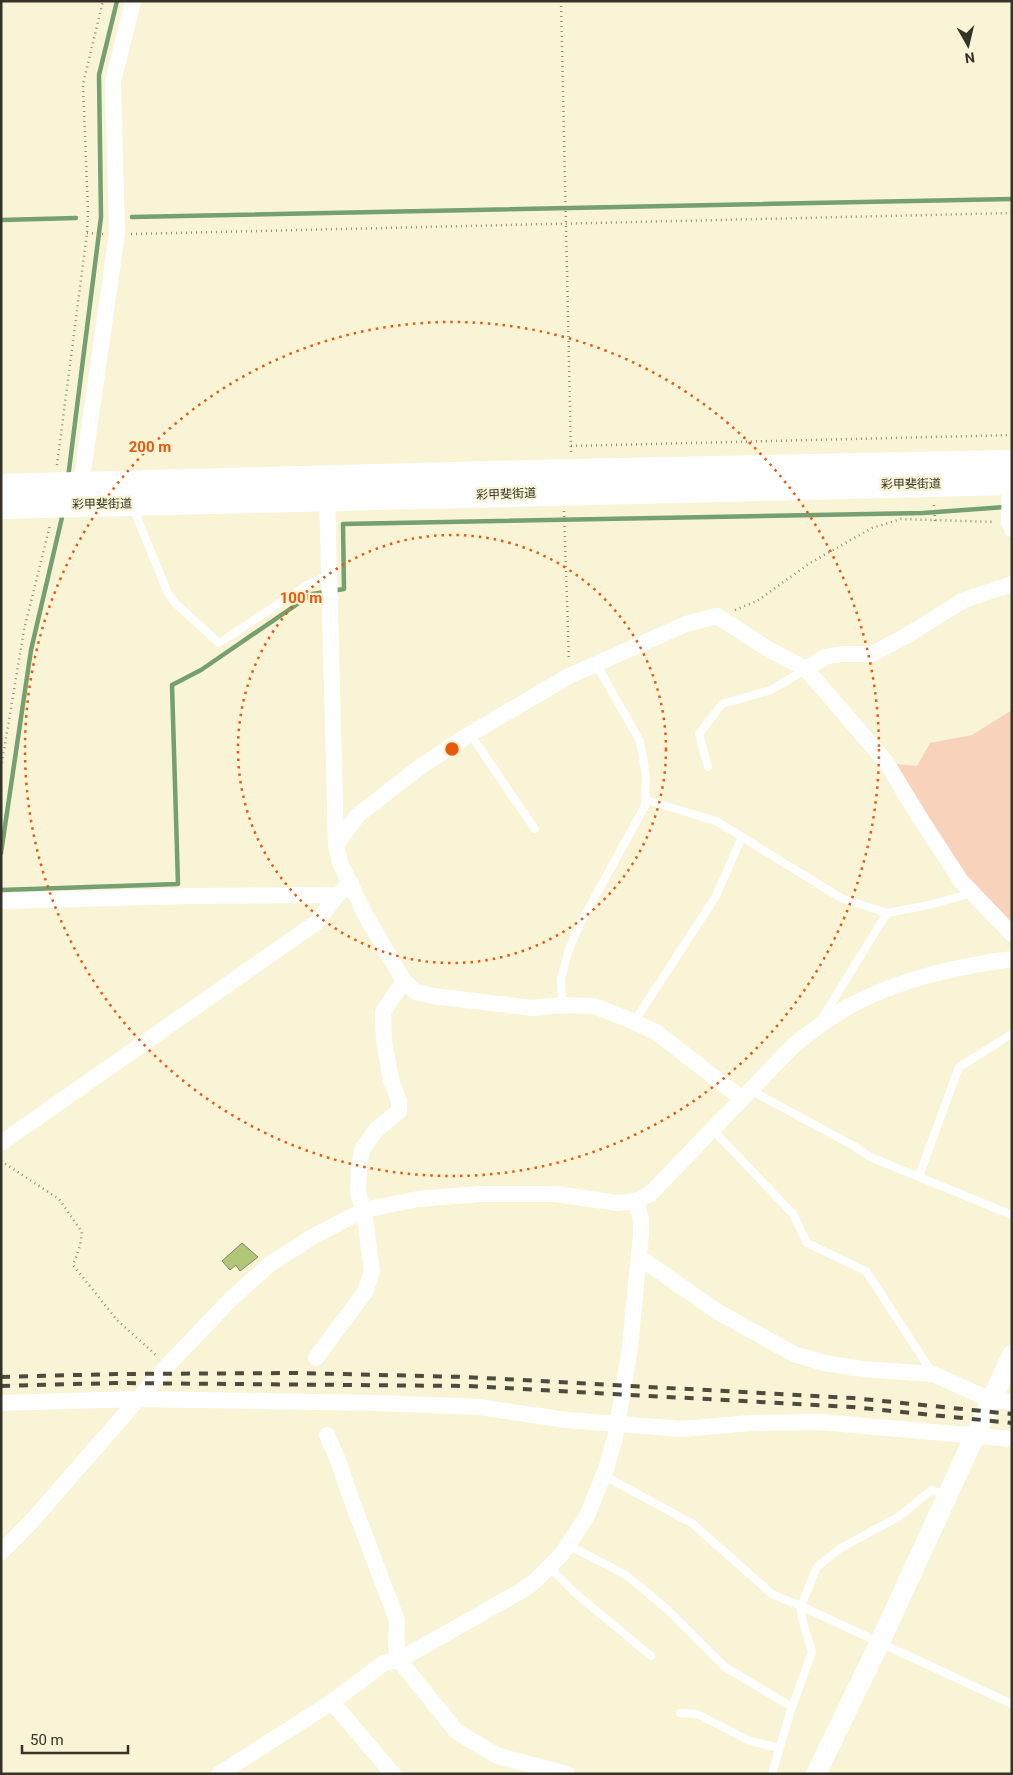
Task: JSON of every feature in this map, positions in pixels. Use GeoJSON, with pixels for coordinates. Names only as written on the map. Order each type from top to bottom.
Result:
{"type":"FeatureCollection","features":[{"type":"Feature","properties":{"kind":"highway","name":"彩甲斐街道"},"geometry":{"type":"LineString","coordinates":[[1,487],[131,504],[571,472],[1011,476]]}},
{"type":"Feature","properties":{"kind":"highway","name":"彩甲斐街道"},"geometry":{"type":"LineString","coordinates":[[1,506],[64,494],[1011,476]]}},
{"type":"Feature","properties":{"kind":"street"},"geometry":{"type":"LineString","coordinates":[[64,494],[118,234],[113,81],[133,1]]}},
{"type":"Feature","properties":{"kind":"street"},"geometry":{"type":"LineString","coordinates":[[1010,526],[1011,476]]}},
{"type":"Feature","properties":{"kind":"street"},"geometry":{"type":"LineString","coordinates":[[326,489],[336,845],[340,863],[366,916],[404,981],[416,992],[433,996],[533,1008],[562,1005],[594,1006],[656,1032],[745,1094]]}},
{"type":"Feature","properties":{"kind":"street"},"geometry":{"type":"LineString","coordinates":[[806,670],[826,657],[842,654],[872,654],[906,636],[964,600],[1012,584]]}},
{"type":"Feature","properties":{"kind":"street"},"geometry":{"type":"LineString","coordinates":[[336,845],[358,815],[420,767],[470,734],[569,676],[686,624],[717,616],[768,650],[806,670],[886,762],[961,881],[1012,934]]}},
{"type":"Feature","properties":{"kind":"street"},"geometry":{"type":"LineString","coordinates":[[1,1143],[317,922],[336,895],[351,883]]}},
{"type":"Feature","properties":{"kind":"street"},"geometry":{"type":"LineString","coordinates":[[1,901],[189,896],[336,895]]}},
{"type":"Feature","properties":{"kind":"street"},"geometry":{"type":"LineString","coordinates":[[1,1552],[30,1523],[167,1366],[231,1299],[270,1264],[314,1236],[364,1210],[418,1199],[479,1194],[555,1194],[618,1203],[636,1200],[650,1194],[794,1044],[844,1009],[910,980],[962,967],[1012,959]]}},
{"type":"Feature","properties":{"kind":"street"},"geometry":{"type":"LineString","coordinates":[[316,1358],[365,1292],[372,1271],[364,1210],[358,1193],[359,1166],[363,1148],[376,1130],[399,1111],[399,1101],[391,1080],[384,1040],[383,1012],[404,981]]}},
{"type":"Feature","properties":{"kind":"street"},"geometry":{"type":"LineString","coordinates":[[219,1774],[332,1702],[384,1663],[399,1660],[521,1591],[562,1554],[587,1516],[615,1438],[630,1347],[639,1257],[641,1220],[636,1200]]}},
{"type":"Feature","properties":{"kind":"street"},"geometry":{"type":"LineString","coordinates":[[639,1257],[718,1312],[794,1354],[824,1363],[862,1369],[933,1374],[991,1400],[1012,1402]]}},
{"type":"Feature","properties":{"kind":"street"},"geometry":{"type":"LineString","coordinates":[[816,1774],[880,1642],[1012,1356]]}},
{"type":"Feature","properties":{"kind":"street"},"geometry":{"type":"LineString","coordinates":[[1,1403],[140,1399],[382,1403],[479,1408],[566,1420],[683,1429],[750,1423],[820,1422],[1012,1439]]}},
{"type":"Feature","properties":{"kind":"street"},"geometry":{"type":"LineString","coordinates":[[327,1436],[338,1460],[397,1620],[396,1651],[399,1660],[457,1732],[498,1756],[567,1774]]}},
{"type":"Feature","properties":{"kind":"street"},"geometry":{"type":"LineString","coordinates":[[332,1702],[393,1774]]}},
{"type":"Feature","properties":{"kind":"lane"},"geometry":{"type":"LineString","coordinates":[[131,504],[168,593],[175,603],[219,643],[306,585],[329,578]]}},
{"type":"Feature","properties":{"kind":"lane"},"geometry":{"type":"LineString","coordinates":[[562,1005],[561,978],[569,949],[645,806],[646,800],[646,776],[640,740],[596,664]]}},
{"type":"Feature","properties":{"kind":"lane"},"geometry":{"type":"LineString","coordinates":[[708,767],[699,734],[722,704],[772,690],[806,670]]}},
{"type":"Feature","properties":{"kind":"lane"},"geometry":{"type":"LineString","coordinates":[[470,734],[534,828]]}},
{"type":"Feature","properties":{"kind":"lane"},"geometry":{"type":"LineString","coordinates":[[646,800],[716,821],[841,898],[888,913],[929,905],[972,893]]}},
{"type":"Feature","properties":{"kind":"lane"},"geometry":{"type":"LineString","coordinates":[[634,1022],[716,896],[742,836]]}},
{"type":"Feature","properties":{"kind":"lane"},"geometry":{"type":"LineString","coordinates":[[816,1028],[888,913]]}},
{"type":"Feature","properties":{"kind":"lane"},"geometry":{"type":"LineString","coordinates":[[919,1176],[959,1067],[1012,1034]]}},
{"type":"Feature","properties":{"kind":"lane"},"geometry":{"type":"LineString","coordinates":[[745,1094],[854,1146],[870,1157],[1012,1214]]}},
{"type":"Feature","properties":{"kind":"lane"},"geometry":{"type":"LineString","coordinates":[[712,1129],[793,1214],[807,1243],[866,1271],[933,1374]]}},
{"type":"Feature","properties":{"kind":"lane"},"geometry":{"type":"LineString","coordinates":[[603,1475],[693,1524],[772,1594],[1012,1704]]}},
{"type":"Feature","properties":{"kind":"lane"},"geometry":{"type":"LineString","coordinates":[[772,1774],[792,1707],[812,1652],[802,1619],[801,1606],[817,1566],[839,1549],[898,1517],[932,1490],[948,1496]]}},
{"type":"Feature","properties":{"kind":"lane"},"geometry":{"type":"LineString","coordinates":[[568,1545],[626,1575],[668,1610],[725,1666],[792,1707]]}},
{"type":"Feature","properties":{"kind":"lane"},"geometry":{"type":"LineString","coordinates":[[549,1567],[574,1592],[651,1656]]}},
{"type":"Feature","properties":{"kind":"lane"},"geometry":{"type":"LineString","coordinates":[[680,1713],[697,1714],[750,1741],[779,1748]]}},
{"type":"Feature","properties":{"kind":"path"},"geometry":{"type":"LineString","coordinates":[[1,768],[24,630],[51,522],[64,494],[88,212],[83,84],[103,1]]}},
{"type":"Feature","properties":{"kind":"path"},"geometry":{"type":"LineString","coordinates":[[562,1],[571,472]]}},
{"type":"Feature","properties":{"kind":"path"},"geometry":{"type":"LineString","coordinates":[[118,234],[1012,214]]}},
{"type":"Feature","properties":{"kind":"path"},"geometry":{"type":"LineString","coordinates":[[571,446],[1012,435]]}},
{"type":"Feature","properties":{"kind":"path"},"geometry":{"type":"LineString","coordinates":[[933,498],[935,520]]}},
{"type":"Feature","properties":{"kind":"path"},"geometry":{"type":"LineString","coordinates":[[564,510],[569,676]]}},
{"type":"Feature","properties":{"kind":"path"},"geometry":{"type":"LineString","coordinates":[[717,616],[757,602],[810,563],[872,528],[901,520],[935,520],[1010,526]]}},
{"type":"Feature","properties":{"kind":"path"},"geometry":{"type":"LineString","coordinates":[[1,1161],[59,1199],[82,1232],[80,1246],[73,1265],[117,1320],[167,1366]]}},
{"type":"Feature","properties":{"kind":"shaded area"},"geometry":{"type":"Polygon","coordinates":[[[1012,710],[1012,926],[964,874],[896,764],[917,766],[930,743],[972,735],[1012,710]]]}},
{"type":"Feature","properties":{"kind":"building"},"geometry":{"type":"Polygon","coordinates":[[[242,1243],[258,1257],[240,1271],[236,1265],[230,1270],[222,1261],[242,1243]]]}},
{"type":"Feature","properties":{"kind":"waterway"},"geometry":{"type":"LineString","coordinates":[[68,478],[101,217],[99,75],[117,1]]}},
{"type":"Feature","properties":{"kind":"waterway"},"geometry":{"type":"LineString","coordinates":[[132,217],[1012,199]]}},
{"type":"Feature","properties":{"kind":"waterway"},"geometry":{"type":"LineString","coordinates":[[1,220],[76,218]]}},
{"type":"Feature","properties":{"kind":"waterway"},"geometry":{"type":"LineString","coordinates":[[1,890],[178,884],[172,685],[201,670],[312,594],[344,589],[343,524],[923,513],[1005,507]]}},
{"type":"Feature","properties":{"kind":"waterway"},"geometry":{"type":"LineString","coordinates":[[1,853],[31,650],[63,513]]}},
{"type":"Feature","properties":{"kind":"railway"},"geometry":{"type":"LineString","coordinates":[[1,1377],[297,1373],[466,1377],[853,1398],[1012,1414]]}},
{"type":"Feature","properties":{"kind":"railway"},"geometry":{"type":"LineString","coordinates":[[1,1386],[115,1383],[467,1386],[852,1407],[1012,1423]]}}]}
